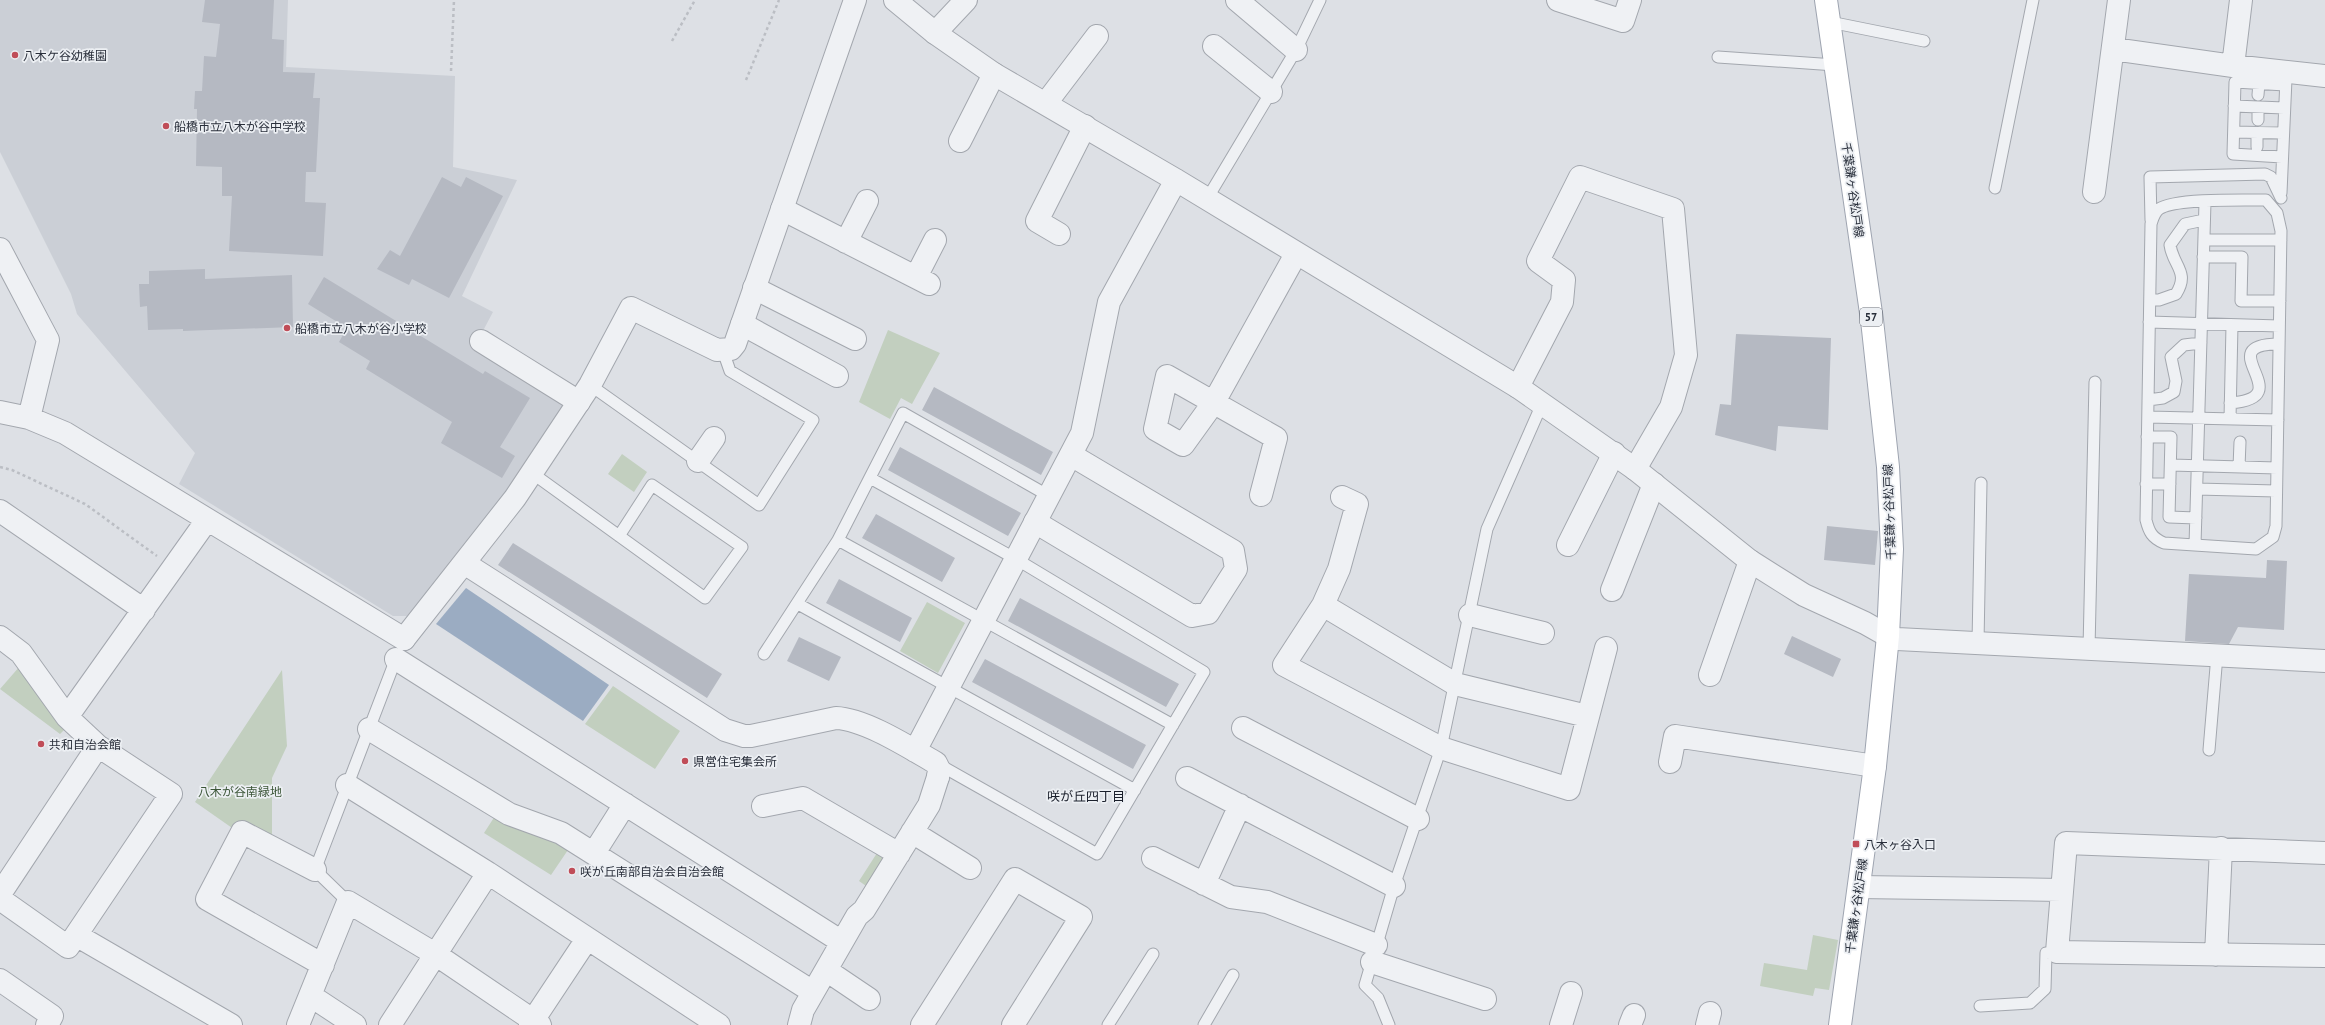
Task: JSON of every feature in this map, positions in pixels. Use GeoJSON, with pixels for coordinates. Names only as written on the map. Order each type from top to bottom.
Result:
{"type":"FeatureCollection","features":[{"type":"Feature","properties":{"kind":"main road","name":"千葉鎌ヶ谷松戸線"},"geometry":{"type":"LineString","coordinates":[[1826,0],[1872,320],[1888,466],[1892,549],[1888,636],[1875,766],[1840,1025]]}},
{"type":"Feature","properties":{"kind":"street"},"geometry":{"type":"LineString","coordinates":[[0,412],[29,418],[65,434],[404,639],[515,498],[585,394],[631,308],[717,350],[723,351],[731,349],[735,344],[855,0]]}},
{"type":"Feature","properties":{"kind":"street"},"geometry":{"type":"LineString","coordinates":[[895,0],[935,33],[994,74],[1176,180],[1518,387],[1614,453],[1750,561],[1804,594],[1865,623],[1888,636],[1978,643],[2325,661]]}},
{"type":"Feature","properties":{"kind":"street"},"geometry":{"type":"LineString","coordinates":[[935,33],[966,0]]}},
{"type":"Feature","properties":{"kind":"street"},"geometry":{"type":"LineString","coordinates":[[1237,0],[1296,50]]}},
{"type":"Feature","properties":{"kind":"street"},"geometry":{"type":"LineString","coordinates":[[1558,0],[1623,21],[1630,0]]}},
{"type":"Feature","properties":{"kind":"street"},"geometry":{"type":"LineString","coordinates":[[2094,192],[2120,0]]}},
{"type":"Feature","properties":{"kind":"street"},"geometry":{"type":"LineString","coordinates":[[2233,66],[2241,0]]}},
{"type":"Feature","properties":{"kind":"street"},"geometry":{"type":"LineString","coordinates":[[1046,103],[1096,36]]}},
{"type":"Feature","properties":{"kind":"street"},"geometry":{"type":"LineString","coordinates":[[1214,46],[1271,92]]}},
{"type":"Feature","properties":{"kind":"street"},"geometry":{"type":"LineString","coordinates":[[2113,49],[2233,66],[2286,78],[2325,76]]}},
{"type":"Feature","properties":{"kind":"street"},"geometry":{"type":"LineString","coordinates":[[960,141],[994,74]]}},
{"type":"Feature","properties":{"kind":"street"},"geometry":{"type":"LineString","coordinates":[[1059,234],[1037,221],[1085,126]]}},
{"type":"Feature","properties":{"kind":"street"},"geometry":{"type":"LineString","coordinates":[[1518,387],[1562,302],[1564,280],[1538,261],[1580,177],[1674,209],[1686,355],[1671,407],[1635,469]]}},
{"type":"Feature","properties":{"kind":"street"},"geometry":{"type":"LineString","coordinates":[[915,751],[1082,433],[1108,302],[1176,180]]}},
{"type":"Feature","properties":{"kind":"street"},"geometry":{"type":"LineString","coordinates":[[846,242],[867,201]]}},
{"type":"Feature","properties":{"kind":"street"},"geometry":{"type":"LineString","coordinates":[[782,209],[922,281],[935,240]]}},
{"type":"Feature","properties":{"kind":"street"},"geometry":{"type":"LineString","coordinates":[[0,249],[48,340],[29,418]]}},
{"type":"Feature","properties":{"kind":"street"},"geometry":{"type":"LineString","coordinates":[[1261,495],[1276,438],[1214,402],[1296,254]]}},
{"type":"Feature","properties":{"kind":"street"},"geometry":{"type":"LineString","coordinates":[[754,288],[854,339]]}},
{"type":"Feature","properties":{"kind":"street"},"geometry":{"type":"LineString","coordinates":[[742,324],[837,376]]}},
{"type":"Feature","properties":{"kind":"street"},"geometry":{"type":"LineString","coordinates":[[482,341],[585,394]]}},
{"type":"Feature","properties":{"kind":"street"},"geometry":{"type":"LineString","coordinates":[[698,461],[714,438]]}},
{"type":"Feature","properties":{"kind":"street"},"geometry":{"type":"LineString","coordinates":[[1568,545],[1614,453]]}},
{"type":"Feature","properties":{"kind":"street"},"geometry":{"type":"LineString","coordinates":[[1035,522],[1192,616],[1208,613],[1236,569],[1233,551],[1071,455]]}},
{"type":"Feature","properties":{"kind":"street"},"geometry":{"type":"LineString","coordinates":[[1612,591],[1654,484]]}},
{"type":"Feature","properties":{"kind":"street"},"geometry":{"type":"LineString","coordinates":[[1342,497],[1356,504],[1339,569],[1323,605],[1284,665],[1441,748],[1569,790],[1587,716],[1606,648]]}},
{"type":"Feature","properties":{"kind":"street"},"geometry":{"type":"LineString","coordinates":[[0,511],[144,610]]}},
{"type":"Feature","properties":{"kind":"street"},"geometry":{"type":"LineString","coordinates":[[67,717],[207,520]]}},
{"type":"Feature","properties":{"kind":"street"},"geometry":{"type":"LineString","coordinates":[[1710,675],[1750,561]]}},
{"type":"Feature","properties":{"kind":"street"},"geometry":{"type":"LineString","coordinates":[[464,563],[724,730],[744,736],[751,736],[836,718],[847,718],[915,751],[937,770],[929,805],[842,942],[803,1010],[800,1025]]}},
{"type":"Feature","properties":{"kind":"street"},"geometry":{"type":"LineString","coordinates":[[1323,605],[1455,684],[1587,716]]}},
{"type":"Feature","properties":{"kind":"street"},"geometry":{"type":"LineString","coordinates":[[1470,615],[1543,633]]}},
{"type":"Feature","properties":{"kind":"street"},"geometry":{"type":"LineString","coordinates":[[0,637],[21,653],[67,717],[98,746],[171,794],[68,947],[0,899]]}},
{"type":"Feature","properties":{"kind":"street"},"geometry":{"type":"LineString","coordinates":[[396,659],[842,942]]}},
{"type":"Feature","properties":{"kind":"street"},"geometry":{"type":"LineString","coordinates":[[1242,728],[1418,819]]}},
{"type":"Feature","properties":{"kind":"street"},"geometry":{"type":"LineString","coordinates":[[369,729],[510,814],[561,833],[813,992]]}},
{"type":"Feature","properties":{"kind":"street"},"geometry":{"type":"LineString","coordinates":[[1670,762],[1675,736],[1875,766]]}},
{"type":"Feature","properties":{"kind":"street"},"geometry":{"type":"LineString","coordinates":[[0,894],[98,746]]}},
{"type":"Feature","properties":{"kind":"street"},"geometry":{"type":"LineString","coordinates":[[1187,778],[1394,886]]}},
{"type":"Feature","properties":{"kind":"street"},"geometry":{"type":"LineString","coordinates":[[347,785],[488,873],[719,1025]]}},
{"type":"Feature","properties":{"kind":"street"},"geometry":{"type":"LineString","coordinates":[[763,806],[803,798],[899,854]]}},
{"type":"Feature","properties":{"kind":"street"},"geometry":{"type":"LineString","coordinates":[[594,853],[625,804]]}},
{"type":"Feature","properties":{"kind":"street"},"geometry":{"type":"LineString","coordinates":[[1204,884],[1240,805]]}},
{"type":"Feature","properties":{"kind":"street"},"geometry":{"type":"LineString","coordinates":[[315,870],[242,832],[207,899],[323,965]]}},
{"type":"Feature","properties":{"kind":"street"},"geometry":{"type":"LineString","coordinates":[[912,832],[970,868]]}},
{"type":"Feature","properties":{"kind":"street"},"geometry":{"type":"LineString","coordinates":[[2325,853],[2066,843],[2057,952],[2325,956]]}},
{"type":"Feature","properties":{"kind":"street"},"geometry":{"type":"LineString","coordinates":[[2216,954],[2221,848]]}},
{"type":"Feature","properties":{"kind":"street"},"geometry":{"type":"LineString","coordinates":[[1153,858],[1231,898],[1267,902],[1374,954],[1485,999]]}},
{"type":"Feature","properties":{"kind":"street"},"geometry":{"type":"LineString","coordinates":[[390,1025],[488,873]]}},
{"type":"Feature","properties":{"kind":"street"},"geometry":{"type":"LineString","coordinates":[[922,1025],[1015,879],[1081,917],[1013,1025]]}},
{"type":"Feature","properties":{"kind":"street"},"geometry":{"type":"LineString","coordinates":[[1859,887],[2061,890]]}},
{"type":"Feature","properties":{"kind":"street"},"geometry":{"type":"LineString","coordinates":[[298,1025],[348,902],[435,954],[534,1024],[587,939]]}},
{"type":"Feature","properties":{"kind":"street"},"geometry":{"type":"LineString","coordinates":[[76,934],[231,1025]]}},
{"type":"Feature","properties":{"kind":"street"},"geometry":{"type":"LineString","coordinates":[[826,970],[870,999]]}},
{"type":"Feature","properties":{"kind":"street"},"geometry":{"type":"LineString","coordinates":[[3,988],[52,1016],[47,1025]]}},
{"type":"Feature","properties":{"kind":"street"},"geometry":{"type":"LineString","coordinates":[[1561,1025],[1571,993]]}},
{"type":"Feature","properties":{"kind":"street"},"geometry":{"type":"LineString","coordinates":[[311,996],[355,1025]]}},
{"type":"Feature","properties":{"kind":"lane"},"geometry":{"type":"LineString","coordinates":[[1207,199],[1296,50],[1320,0]]}},
{"type":"Feature","properties":{"kind":"lane"},"geometry":{"type":"LineString","coordinates":[[1995,188],[2033,0]]}},
{"type":"Feature","properties":{"kind":"lane"},"geometry":{"type":"LineString","coordinates":[[1830,22],[1924,41]]}},
{"type":"Feature","properties":{"kind":"lane"},"geometry":{"type":"LineString","coordinates":[[1718,57],[1835,65]]}},
{"type":"Feature","properties":{"kind":"lane"},"geometry":{"type":"LineString","coordinates":[[2281,198],[2271,177],[2265,174],[2150,177],[2151,224],[2146,520],[2149,533],[2155,539],[2164,543],[2256,549],[2274,537],[2276,526],[2280,326],[2280,222],[2281,198],[2282,157],[2284,108],[2286,78],[2259,83],[2235,82],[2233,154],[2282,157]]}},
{"type":"Feature","properties":{"kind":"lane"},"geometry":{"type":"LineString","coordinates":[[2258,95],[2259,83]]}},
{"type":"Feature","properties":{"kind":"lane"},"geometry":{"type":"LineString","coordinates":[[2234,106],[2284,108]]}},
{"type":"Feature","properties":{"kind":"lane"},"geometry":{"type":"LineString","coordinates":[[2258,107],[2258,120]]}},
{"type":"Feature","properties":{"kind":"lane"},"geometry":{"type":"LineString","coordinates":[[2234,132],[2283,133]]}},
{"type":"Feature","properties":{"kind":"lane"},"geometry":{"type":"LineString","coordinates":[[2257,133],[2257,146]]}},
{"type":"Feature","properties":{"kind":"lane"},"geometry":{"type":"LineString","coordinates":[[2151,224],[2154,214],[2167,205],[2266,200],[2277,213],[2280,222]]}},
{"type":"Feature","properties":{"kind":"lane"},"geometry":{"type":"LineString","coordinates":[[2195,545],[2205,202]]}},
{"type":"Feature","properties":{"kind":"lane"},"geometry":{"type":"LineString","coordinates":[[2150,300],[2159,300],[2176,294],[2182,282],[2182,276],[2173,260],[2170,245],[2185,224],[2204,220]]}},
{"type":"Feature","properties":{"kind":"lane"},"geometry":{"type":"LineString","coordinates":[[2204,240],[2281,240]]}},
{"type":"Feature","properties":{"kind":"lane"},"geometry":{"type":"LineString","coordinates":[[2203,256],[2242,257],[2241,301],[2280,301]]}},
{"type":"Feature","properties":{"kind":"lane"},"geometry":{"type":"LineString","coordinates":[[2149,322],[2280,326]]}},
{"type":"Feature","properties":{"kind":"lane"},"geometry":{"type":"LineString","coordinates":[[2230,419],[2232,325]]}},
{"type":"Feature","properties":{"kind":"lane"},"geometry":{"type":"LineString","coordinates":[[2148,400],[2163,398],[2174,392],[2176,381],[2171,357],[2184,345],[2201,343]]}},
{"type":"Feature","properties":{"kind":"lane"},"geometry":{"type":"LineString","coordinates":[[2230,403],[2251,400],[2256,396],[2259,389],[2258,376],[2251,367],[2249,360],[2252,353],[2262,346],[2279,344]]}},
{"type":"Feature","properties":{"kind":"lane"},"geometry":{"type":"LineString","coordinates":[[585,394],[698,461],[759,505],[813,420],[730,371],[723,351]]}},
{"type":"Feature","properties":{"kind":"lane"},"geometry":{"type":"LineString","coordinates":[[2089,649],[2095,382]]}},
{"type":"Feature","properties":{"kind":"lane"},"geometry":{"type":"LineString","coordinates":[[1389,1025],[1378,998],[1365,986],[1394,886],[1441,748],[1488,529],[1542,404]]}},
{"type":"Feature","properties":{"kind":"lane"},"geometry":{"type":"LineString","coordinates":[[764,654],[798,604],[838,540],[903,413],[1049,496]]}},
{"type":"Feature","properties":{"kind":"lane"},"geometry":{"type":"LineString","coordinates":[[2148,418],[2278,420]]}},
{"type":"Feature","properties":{"kind":"lane"},"geometry":{"type":"LineString","coordinates":[[2147,437],[2171,437],[2169,517],[2196,518]]}},
{"type":"Feature","properties":{"kind":"lane"},"geometry":{"type":"LineString","coordinates":[[2239,467],[2240,442]]}},
{"type":"Feature","properties":{"kind":"lane"},"geometry":{"type":"LineString","coordinates":[[2171,465],[2277,468]]}},
{"type":"Feature","properties":{"kind":"lane"},"geometry":{"type":"LineString","coordinates":[[532,473],[619,536],[705,598],[742,546],[652,485],[619,536]]}},
{"type":"Feature","properties":{"kind":"lane"},"geometry":{"type":"LineString","coordinates":[[870,478],[1016,559],[1204,672],[1097,854],[937,770]]}},
{"type":"Feature","properties":{"kind":"lane"},"geometry":{"type":"LineString","coordinates":[[1978,643],[1980,483]]}},
{"type":"Feature","properties":{"kind":"lane"},"geometry":{"type":"LineString","coordinates":[[2146,484],[2170,484]]}},
{"type":"Feature","properties":{"kind":"lane"},"geometry":{"type":"LineString","coordinates":[[2197,489],[2276,491]]}},
{"type":"Feature","properties":{"kind":"lane"},"geometry":{"type":"LineString","coordinates":[[838,540],[1173,725]]}},
{"type":"Feature","properties":{"kind":"lane"},"geometry":{"type":"LineString","coordinates":[[798,604],[1135,790]]}},
{"type":"Feature","properties":{"kind":"lane"},"geometry":{"type":"LineString","coordinates":[[348,902],[315,870],[404,639]]}},
{"type":"Feature","properties":{"kind":"lane"},"geometry":{"type":"LineString","coordinates":[[2209,750],[2217,655]]}},
{"type":"Feature","properties":{"kind":"lane"},"geometry":{"type":"LineString","coordinates":[[1980,1006],[2030,1002],[2045,988],[2046,953],[2057,952]]}},
{"type":"Feature","properties":{"kind":"lane"},"geometry":{"type":"LineString","coordinates":[[1108,1025],[1153,954]]}},
{"type":"Feature","properties":{"kind":"lane"},"geometry":{"type":"LineString","coordinates":[[1204,1025],[1233,975]]}},
{"type":"Feature","properties":{"kind":"path"},"geometry":{"type":"LineString","coordinates":[[452,71],[454,0]]}},
{"type":"Feature","properties":{"kind":"path"},"geometry":{"type":"LineString","coordinates":[[672,41],[695,0]]}},
{"type":"Feature","properties":{"kind":"path"},"geometry":{"type":"LineString","coordinates":[[746,80],[779,0]]}},
{"type":"Feature","properties":{"kind":"path"},"geometry":{"type":"LineString","coordinates":[[0,467],[12,470],[85,504],[173,568]]}},
{"type":"Feature","properties":{"kind":"shaded area","name":"船橋市立八木が谷小学校"},"geometry":{"type":"Polygon","coordinates":[[[0,0],[288,0],[286,67],[455,76],[453,167],[517,180],[462,296],[493,312],[477,342],[566,400],[506,495],[407,616],[393,616],[179,484],[195,453],[77,314],[71,294],[0,152],[0,0]]]}},
{"type":"Feature","properties":{"kind":"green space"},"geometry":{"type":"Polygon","coordinates":[[[888,330],[940,353],[912,404],[901,398],[890,419],[859,402],[888,330]]]}},
{"type":"Feature","properties":{"kind":"green space"},"geometry":{"type":"Polygon","coordinates":[[[622,454],[647,472],[634,492],[608,474],[622,454]]]}},
{"type":"Feature","properties":{"kind":"green space"},"geometry":{"type":"Polygon","coordinates":[[[927,602],[965,623],[938,673],[900,651],[927,602]]]}},
{"type":"Feature","properties":{"kind":"green space"},"geometry":{"type":"Polygon","coordinates":[[[20,666],[66,728],[60,734],[0,689],[20,666]]]}},
{"type":"Feature","properties":{"kind":"green space","name":"八木が谷南緑地"},"geometry":{"type":"Polygon","coordinates":[[[282,670],[287,746],[272,778],[272,840],[235,830],[195,802],[282,670]]]}},
{"type":"Feature","properties":{"kind":"green space"},"geometry":{"type":"Polygon","coordinates":[[[613,686],[680,731],[655,769],[585,724],[613,686]]]}},
{"type":"Feature","properties":{"kind":"green space"},"geometry":{"type":"Polygon","coordinates":[[[495,816],[570,847],[551,875],[484,833],[495,816]]]}},
{"type":"Feature","properties":{"kind":"green space"},"geometry":{"type":"Polygon","coordinates":[[[877,853],[882,857],[882,868],[869,888],[859,881],[877,853]]]}},
{"type":"Feature","properties":{"kind":"green space"},"geometry":{"type":"Polygon","coordinates":[[[1813,935],[1838,940],[1829,990],[1815,988],[1813,996],[1760,986],[1764,963],[1807,970],[1813,935]]]}},
{"type":"Feature","properties":{"kind":"water"},"geometry":{"type":"Polygon","coordinates":[[[466,588],[609,685],[583,721],[436,624],[466,588]]]}},
{"type":"Feature","properties":{"kind":"building"},"geometry":{"type":"Polygon","coordinates":[[[205,0],[274,0],[272,39],[284,40],[283,72],[315,73],[313,98],[320,98],[316,172],[306,172],[305,202],[326,203],[323,256],[229,251],[232,196],[222,196],[222,167],[196,166],[197,109],[194,109],[195,91],[202,91],[204,56],[216,57],[220,24],[202,22],[205,0]]]}},
{"type":"Feature","properties":{"kind":"building"},"geometry":{"type":"Polygon","coordinates":[[[442,177],[461,187],[466,177],[503,196],[449,298],[412,279],[409,285],[377,269],[390,250],[400,256],[442,177]]]}},
{"type":"Feature","properties":{"kind":"building"},"geometry":{"type":"Polygon","coordinates":[[[205,269],[205,279],[292,275],[293,327],[183,331],[183,329],[148,330],[147,306],[140,307],[139,284],[149,284],[149,271],[205,269]]]}},
{"type":"Feature","properties":{"kind":"building"},"geometry":{"type":"Polygon","coordinates":[[[324,277],[483,374],[485,371],[530,398],[500,447],[515,456],[502,478],[441,443],[452,422],[366,369],[370,361],[339,342],[347,328],[308,304],[324,277]]]}},
{"type":"Feature","properties":{"kind":"building"},"geometry":{"type":"Polygon","coordinates":[[[1736,334],[1831,338],[1828,430],[1778,426],[1776,451],[1715,435],[1720,404],[1731,405],[1736,334]]]}},
{"type":"Feature","properties":{"kind":"building"},"geometry":{"type":"Polygon","coordinates":[[[934,387],[1053,452],[1041,475],[922,410],[934,387]]]}},
{"type":"Feature","properties":{"kind":"building"},"geometry":{"type":"Polygon","coordinates":[[[900,447],[1021,513],[1008,536],[888,470],[900,447]]]}},
{"type":"Feature","properties":{"kind":"building"},"geometry":{"type":"Polygon","coordinates":[[[876,514],[955,558],[942,582],[862,538],[876,514]]]}},
{"type":"Feature","properties":{"kind":"building"},"geometry":{"type":"Polygon","coordinates":[[[1827,526],[1878,531],[1875,565],[1824,560],[1827,526]]]}},
{"type":"Feature","properties":{"kind":"building"},"geometry":{"type":"Polygon","coordinates":[[[513,543],[722,674],[707,698],[498,565],[513,543]]]}},
{"type":"Feature","properties":{"kind":"building"},"geometry":{"type":"Polygon","coordinates":[[[2267,560],[2287,561],[2284,630],[2238,627],[2229,644],[2185,641],[2189,574],[2266,578],[2267,560]]]}},
{"type":"Feature","properties":{"kind":"building"},"geometry":{"type":"Polygon","coordinates":[[[839,579],[912,618],[900,642],[826,603],[839,579]]]}},
{"type":"Feature","properties":{"kind":"building"},"geometry":{"type":"Polygon","coordinates":[[[1020,598],[1179,684],[1166,707],[1008,621],[1020,598]]]}},
{"type":"Feature","properties":{"kind":"building"},"geometry":{"type":"Polygon","coordinates":[[[1792,636],[1841,659],[1833,677],[1784,654],[1792,636]]]}},
{"type":"Feature","properties":{"kind":"building"},"geometry":{"type":"Polygon","coordinates":[[[799,637],[841,657],[829,681],[787,661],[799,637]]]}},
{"type":"Feature","properties":{"kind":"building"},"geometry":{"type":"Polygon","coordinates":[[[985,659],[1146,745],[1133,769],[972,682],[985,659]]]}},
{"type":"Feature","properties":{"kind":"place","name":"八木ケ谷幼稚園"},"geometry":{"type":"Point","coordinates":[15,55]}},
{"type":"Feature","properties":{"kind":"place","name":"船橋市立八木が谷中学校"},"geometry":{"type":"Point","coordinates":[166,126]}},
{"type":"Feature","properties":{"kind":"place","name":"船橋市立八木が谷小学校"},"geometry":{"type":"Point","coordinates":[287,328]}},
{"type":"Feature","properties":{"kind":"place","name":"共和自治会館"},"geometry":{"type":"Point","coordinates":[41,744]}},
{"type":"Feature","properties":{"kind":"place","name":"県営住宅集会所"},"geometry":{"type":"Point","coordinates":[685,761]}},
{"type":"Feature","properties":{"kind":"place","name":"八木ヶ谷入口"},"geometry":{"type":"Point","coordinates":[1856,844]}},
{"type":"Feature","properties":{"kind":"place","name":"咲が丘南部自治会自治会館"},"geometry":{"type":"Point","coordinates":[572,871]}},
{"type":"Feature","properties":{"kind":"district","name":"咲が丘四丁目"},"geometry":{"type":"Point","coordinates":[1086,796]}}]}
